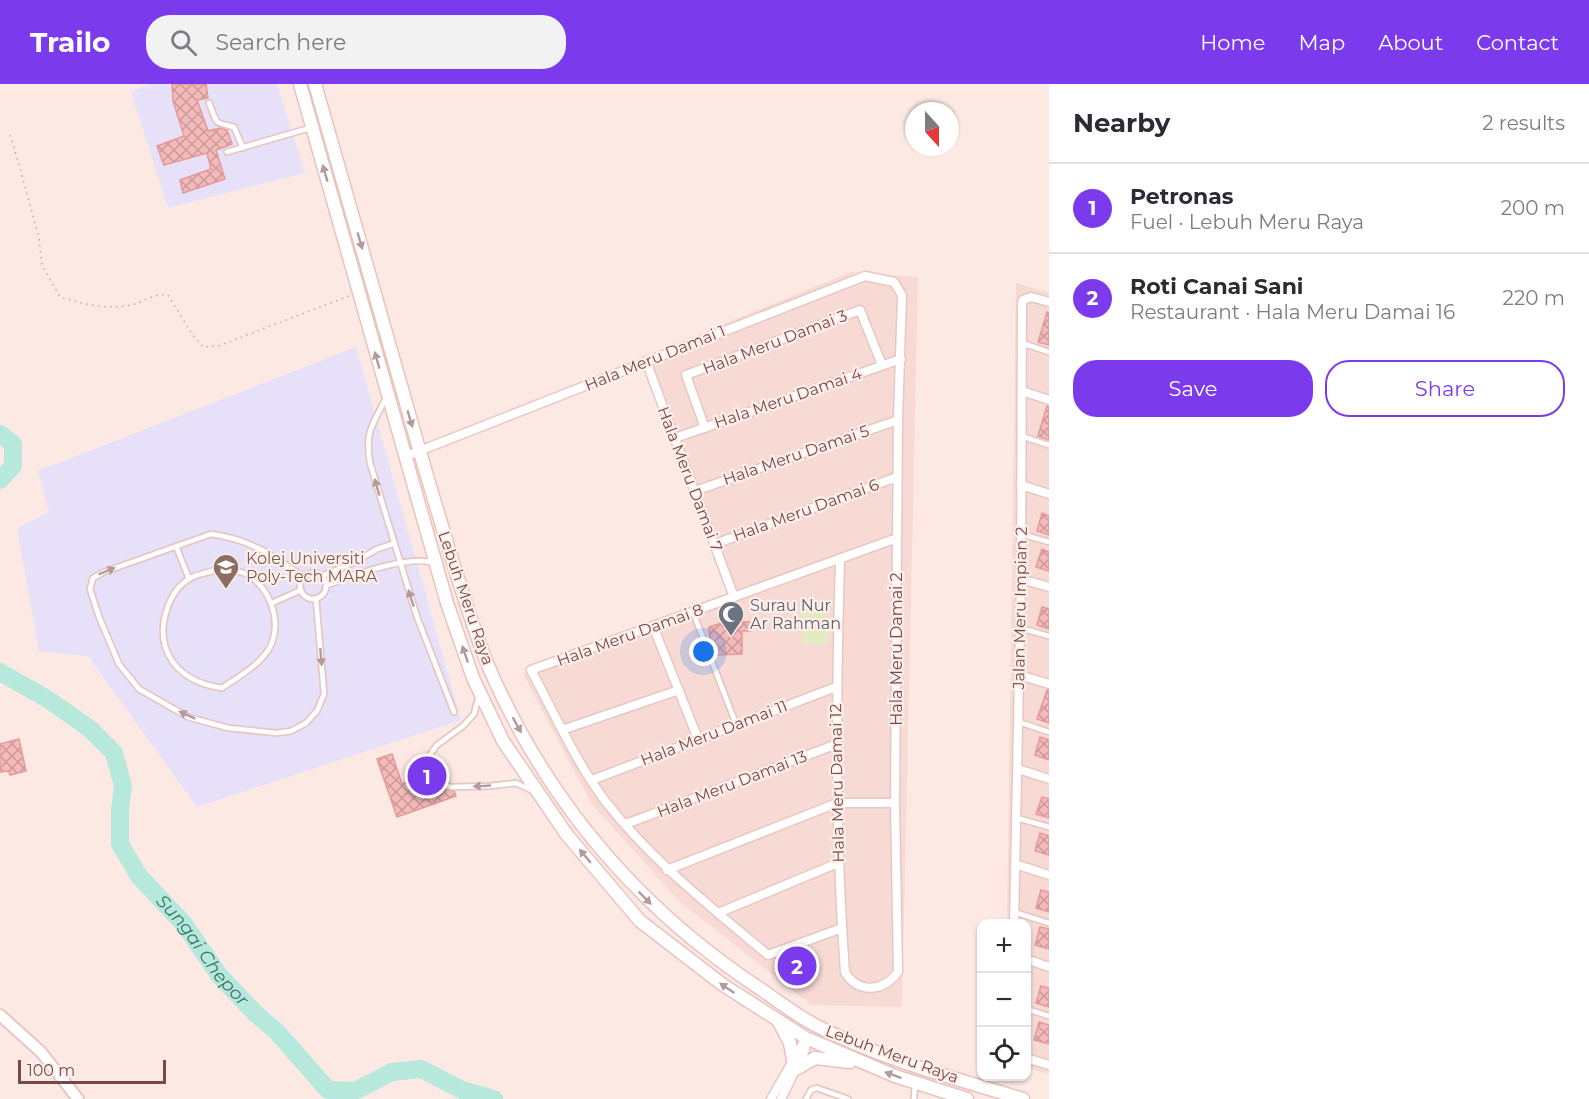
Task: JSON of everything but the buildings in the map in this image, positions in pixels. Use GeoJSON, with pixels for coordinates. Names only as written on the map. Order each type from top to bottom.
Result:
{"type":"FeatureCollection","features":[{"type":"Feature","properties":{"kind":"main road","name":"Lebuh Meru Raya"},"geometry":{"type":"LineString","coordinates":[[300,84],[404,457],[451,614],[473,678],[503,741],[567,835],[640,921],[723,985],[806,1038],[861,1063],[967,1099]]}},
{"type":"Feature","properties":{"kind":"main road","name":"Lebuh Meru Raya"},"geometry":{"type":"LineString","coordinates":[[315,84],[420,452],[475,634],[507,706],[543,771],[595,844],[653,906],[729,968],[815,1025],[855,1044],[931,1071],[1023,1099]]}},
{"type":"Feature","properties":{"kind":"main road"},"geometry":{"type":"LineString","coordinates":[[797,1014],[805,1028],[806,1038],[817,1034],[839,1043],[855,1044]]}},
{"type":"Feature","properties":{"kind":"main road"},"geometry":{"type":"LineString","coordinates":[[777,1019],[790,1042],[794,1065],[815,1058],[861,1063]]}},
{"type":"Feature","properties":{"kind":"street","name":"Hala Meru Damai 1"},"geometry":{"type":"LineString","coordinates":[[404,457],[865,276],[894,282],[902,295]]}},
{"type":"Feature","properties":{"kind":"street","name":"Hala Meru Damai 2"},"geometry":{"type":"LineString","coordinates":[[873,988],[892,980],[898,972],[895,804],[897,477],[902,295]]}},
{"type":"Feature","properties":{"kind":"street","name":"Jalan Meru Impian 2"},"geometry":{"type":"LineString","coordinates":[[1014,919],[1021,579],[1022,304],[1023,300],[1031,297],[1049,302]]}},
{"type":"Feature","properties":{"kind":"street","name":"Hala Meru Damai 3"},"geometry":{"type":"LineString","coordinates":[[705,428],[686,375],[860,310],[882,365]]}},
{"type":"Feature","properties":{"kind":"street","name":"Hala Meru Damai 4"},"geometry":{"type":"LineString","coordinates":[[675,438],[901,359]]}},
{"type":"Feature","properties":{"kind":"street","name":"Hala Meru Damai 7"},"geometry":{"type":"LineString","coordinates":[[646,361],[735,597]]}},
{"type":"Feature","properties":{"kind":"street"},"geometry":{"type":"LineString","coordinates":[[1022,392],[1049,400]]}},
{"type":"Feature","properties":{"kind":"street","name":"Hala Meru Damai 5"},"geometry":{"type":"LineString","coordinates":[[695,491],[898,420]]}},
{"type":"Feature","properties":{"kind":"street","name":"Hala Meru Damai 6"},"geometry":{"type":"LineString","coordinates":[[714,544],[897,477]]}},
{"type":"Feature","properties":{"kind":"street"},"geometry":{"type":"LineString","coordinates":[[1021,485],[1049,494]]}},
{"type":"Feature","properties":{"kind":"street","name":"Hala Meru Damai 8"},"geometry":{"type":"LineString","coordinates":[[562,730],[531,670],[897,538]]}},
{"type":"Feature","properties":{"kind":"street","name":"Hala Meru Damai 12"},"geometry":{"type":"LineString","coordinates":[[840,559],[836,687],[837,803],[838,863],[845,972],[850,981],[861,987],[873,988]]}},
{"type":"Feature","properties":{"kind":"street"},"geometry":{"type":"LineString","coordinates":[[1021,579],[1049,587]]}},
{"type":"Feature","properties":{"kind":"street"},"geometry":{"type":"LineString","coordinates":[[653,626],[698,739]]}},
{"type":"Feature","properties":{"kind":"street"},"geometry":{"type":"LineString","coordinates":[[1019,675],[1049,684]]}},
{"type":"Feature","properties":{"kind":"street","name":"Hala Meru Damai 11"},"geometry":{"type":"LineString","coordinates":[[592,780],[836,687]]}},
{"type":"Feature","properties":{"kind":"street"},"geometry":{"type":"LineString","coordinates":[[679,690],[562,730],[606,801],[667,870],[768,955],[842,928]]}},
{"type":"Feature","properties":{"kind":"street","name":"Hala Meru Damai 13"},"geometry":{"type":"LineString","coordinates":[[626,824],[837,744]]}},
{"type":"Feature","properties":{"kind":"street"},"geometry":{"type":"LineString","coordinates":[[1018,769],[1049,779]]}},
{"type":"Feature","properties":{"kind":"street"},"geometry":{"type":"LineString","coordinates":[[667,870],[837,803],[895,804]]}},
{"type":"Feature","properties":{"kind":"street"},"geometry":{"type":"LineString","coordinates":[[718,913],[838,863]]}},
{"type":"Feature","properties":{"kind":"street"},"geometry":{"type":"LineString","coordinates":[[1015,864],[1049,875]]}},
{"type":"Feature","properties":{"kind":"street"},"geometry":{"type":"LineString","coordinates":[[1031,961],[1049,967]]}},
{"type":"Feature","properties":{"kind":"street"},"geometry":{"type":"LineString","coordinates":[[0,1015],[41,1052],[78,1099]]}},
{"type":"Feature","properties":{"kind":"street"},"geometry":{"type":"LineString","coordinates":[[771,1099],[805,1050],[806,1038]]}},
{"type":"Feature","properties":{"kind":"street"},"geometry":{"type":"LineString","coordinates":[[1031,1060],[1049,1065]]}},
{"type":"Feature","properties":{"kind":"street"},"geometry":{"type":"LineString","coordinates":[[780,1099],[794,1065]]}},
{"type":"Feature","properties":{"kind":"lane"},"geometry":{"type":"LineString","coordinates":[[209,103],[217,123],[220,126],[234,127],[243,148]]}},
{"type":"Feature","properties":{"kind":"lane"},"geometry":{"type":"LineString","coordinates":[[227,152],[313,127]]}},
{"type":"Feature","properties":{"kind":"lane"},"geometry":{"type":"LineString","coordinates":[[1022,344],[1049,352]]}},
{"type":"Feature","properties":{"kind":"lane"},"geometry":{"type":"LineString","coordinates":[[387,396],[367,441],[370,463],[399,563],[434,664],[454,712]]}},
{"type":"Feature","properties":{"kind":"lane"},"geometry":{"type":"LineString","coordinates":[[1021,436],[1049,445]]}},
{"type":"Feature","properties":{"kind":"lane"},"geometry":{"type":"LineString","coordinates":[[303,577],[280,560],[250,543],[228,536],[211,534],[93,578],[90,589],[119,664],[139,688],[188,717],[228,728],[277,733],[291,731],[306,723],[317,711],[324,694],[316,599]]}},
{"type":"Feature","properties":{"kind":"lane"},"geometry":{"type":"LineString","coordinates":[[1021,534],[1049,542]]}},
{"type":"Feature","properties":{"kind":"lane"},"geometry":{"type":"LineString","coordinates":[[322,576],[355,562],[377,549],[393,544]]}},
{"type":"Feature","properties":{"kind":"lane"},"geometry":{"type":"LineString","coordinates":[[176,546],[189,579]]}},
{"type":"Feature","properties":{"kind":"lane"},"geometry":{"type":"LineString","coordinates":[[327,585],[399,563],[422,560],[436,564]]}},
{"type":"Feature","properties":{"kind":"lane"},"geometry":{"type":"LineString","coordinates":[[216,570],[242,572],[259,584],[272,603],[275,621],[271,645],[255,664],[222,688],[204,685],[178,669],[165,650],[162,623],[172,595],[189,579],[216,570]]}},
{"type":"Feature","properties":{"kind":"lane"},"geometry":{"type":"LineString","coordinates":[[310,573],[322,576],[327,585],[325,591],[316,599],[304,595],[301,590],[303,577],[310,573]]}},
{"type":"Feature","properties":{"kind":"lane"},"geometry":{"type":"LineString","coordinates":[[272,603],[301,590]]}},
{"type":"Feature","properties":{"kind":"lane"},"geometry":{"type":"LineString","coordinates":[[693,612],[736,726]]}},
{"type":"Feature","properties":{"kind":"lane"},"geometry":{"type":"LineString","coordinates":[[1020,628],[1049,636]]}},
{"type":"Feature","properties":{"kind":"lane"},"geometry":{"type":"LineString","coordinates":[[480,692],[474,714],[463,726],[437,745],[429,756],[432,774],[437,782],[451,787],[516,783],[538,793]]}},
{"type":"Feature","properties":{"kind":"lane"},"geometry":{"type":"LineString","coordinates":[[1019,722],[1049,732]]}},
{"type":"Feature","properties":{"kind":"lane"},"geometry":{"type":"LineString","coordinates":[[1016,818],[1049,827]]}},
{"type":"Feature","properties":{"kind":"lane"},"geometry":{"type":"LineString","coordinates":[[1014,912],[1049,923]]}},
{"type":"Feature","properties":{"kind":"lane"},"geometry":{"type":"LineString","coordinates":[[1031,1011],[1049,1016]]}},
{"type":"Feature","properties":{"kind":"lane"},"geometry":{"type":"LineString","coordinates":[[914,1099],[915,1083]]}},
{"type":"Feature","properties":{"kind":"lane"},"geometry":{"type":"LineString","coordinates":[[806,1099],[811,1090],[817,1088],[848,1099]]}},
{"type":"Feature","properties":{"kind":"path"},"geometry":{"type":"LineString","coordinates":[[10,135],[39,238],[42,265],[60,297],[83,304],[110,308],[134,304],[158,294],[168,295],[192,334],[203,347],[218,346],[345,297],[359,294]]}},
{"type":"Feature","properties":{"kind":"shaded area"},"geometry":{"type":"Polygon","coordinates":[[[150,84],[277,84],[305,173],[168,208],[131,92],[150,84]]]}},
{"type":"Feature","properties":{"kind":"shaded area"},"geometry":{"type":"Polygon","coordinates":[[[851,272],[918,277],[902,1007],[811,1005],[680,902],[591,803],[523,674],[736,598],[643,357],[851,272]]]}},
{"type":"Feature","properties":{"kind":"shaded area"},"geometry":{"type":"Polygon","coordinates":[[[1016,283],[1049,293],[1049,1074],[1031,1069],[1031,919],[1007,919],[1016,283]]]}},
{"type":"Feature","properties":{"kind":"shaded area","name":"Kolej Universiti Poly-Tech MARA"},"geometry":{"type":"Polygon","coordinates":[[[356,347],[461,720],[197,807],[88,656],[39,651],[17,528],[49,512],[38,471],[356,347]]]}},
{"type":"Feature","properties":{"kind":"green space"},"geometry":{"type":"Polygon","coordinates":[[[825,604],[828,643],[804,645],[801,607],[825,604]]]}},
{"type":"Feature","properties":{"kind":"waterway","name":"Sungai Chepor"},"geometry":{"type":"LineString","coordinates":[[0,434],[13,444],[13,466],[0,480]]}},
{"type":"Feature","properties":{"kind":"waterway","name":"Sungai Chepor"},"geometry":{"type":"LineString","coordinates":[[0,672],[49,700],[90,729],[114,753],[123,786],[120,844],[139,876],[184,924],[219,975],[256,1014],[277,1032],[328,1090],[355,1091],[392,1072],[421,1069],[462,1090],[494,1099]]}},
{"type":"Feature","properties":{"kind":"place","name":"Kolej Universiti Poly-Tech MARA"},"geometry":{"type":"Point","coordinates":[226,590]}},
{"type":"Feature","properties":{"kind":"place","name":"Surau Nur Ar Rahman"},"geometry":{"type":"Point","coordinates":[731,637]}},
{"type":"Feature","properties":{"kind":"place","name":"Petronas"},"geometry":{"type":"Point","coordinates":[427,776]}},
{"type":"Feature","properties":{"kind":"place","name":"Roti Canai Sani"},"geometry":{"type":"Point","coordinates":[797,966]}}]}
